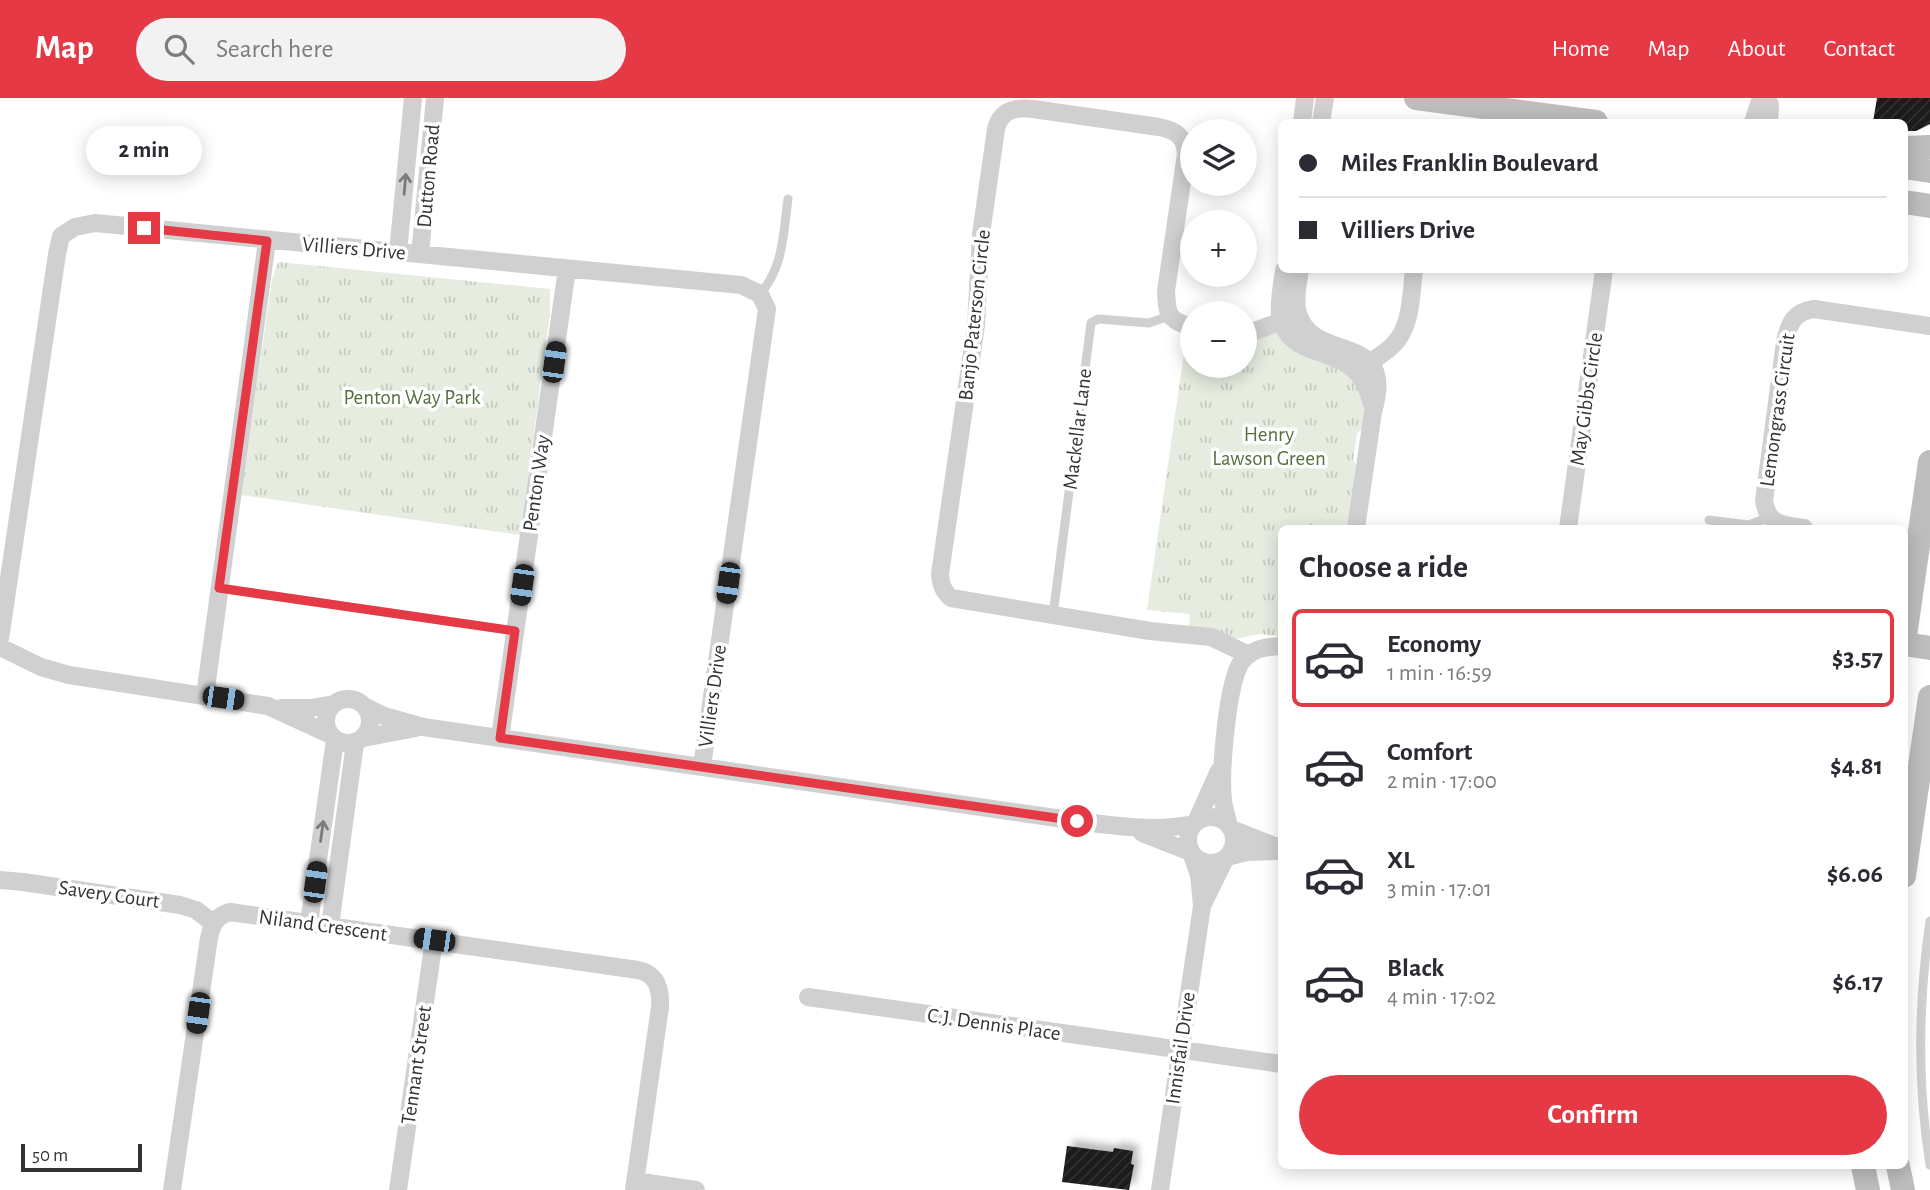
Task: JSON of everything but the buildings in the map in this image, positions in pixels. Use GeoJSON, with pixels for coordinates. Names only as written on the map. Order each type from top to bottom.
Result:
{"type":"FeatureCollection","features":[{"type":"Feature","properties":{"kind":"main road"},"geometry":{"type":"LineString","coordinates":[[1416,98],[1482,103],[1541,119]]}},
{"type":"Feature","properties":{"kind":"main road"},"geometry":{"type":"LineString","coordinates":[[1520,113],[1571,119]]}},
{"type":"Feature","properties":{"kind":"main road"},"geometry":{"type":"LineString","coordinates":[[1908,148],[1930,147]]}},
{"type":"Feature","properties":{"kind":"main road"},"geometry":{"type":"LineString","coordinates":[[1908,168],[1930,171]]}},
{"type":"Feature","properties":{"kind":"main road"},"geometry":{"type":"LineString","coordinates":[[1908,203],[1930,206]]}},
{"type":"Feature","properties":{"kind":"main road"},"geometry":{"type":"LineString","coordinates":[[1908,613],[1930,462]]}},
{"type":"Feature","properties":{"kind":"main road"},"geometry":{"type":"LineString","coordinates":[[1908,644],[1930,648]]}},
{"type":"Feature","properties":{"kind":"main road"},"geometry":{"type":"LineString","coordinates":[[1908,853],[1927,743],[1930,697]]}},
{"type":"Feature","properties":{"kind":"main road"},"geometry":{"type":"LineString","coordinates":[[1864,1169],[1868,1190]]}},
{"type":"Feature","properties":{"kind":"main road"},"geometry":{"type":"LineString","coordinates":[[1899,1169],[1903,1190]]}},
{"type":"Feature","properties":{"kind":"street","name":"Dutton Road"},"geometry":{"type":"LineString","coordinates":[[398,252],[413,98]]}},
{"type":"Feature","properties":{"kind":"street","name":"Dutton Road"},"geometry":{"type":"LineString","coordinates":[[420,254],[435,98]]}},
{"type":"Feature","properties":{"kind":"street"},"geometry":{"type":"LineString","coordinates":[[1302,119],[1305,98]]}},
{"type":"Feature","properties":{"kind":"street"},"geometry":{"type":"LineString","coordinates":[[1322,119],[1325,98]]}},
{"type":"Feature","properties":{"kind":"street"},"geometry":{"type":"LineString","coordinates":[[1754,119],[1761,98]]}},
{"type":"Feature","properties":{"kind":"street"},"geometry":{"type":"LineString","coordinates":[[1767,98],[1770,105],[1769,119]]}},
{"type":"Feature","properties":{"kind":"street","name":"Banjo Paterson Circle"},"geometry":{"type":"LineString","coordinates":[[1169,316],[1166,291],[1185,154],[1185,144],[1181,137],[1159,127],[1045,110],[1018,108],[1006,112],[996,129],[983,222],[976,325],[940,575],[941,584],[944,593],[951,598],[1150,631],[1211,637],[1249,655]]}},
{"type":"Feature","properties":{"kind":"street","name":"Villiers Drive"},"geometry":{"type":"LineString","coordinates":[[0,639],[61,236],[75,227],[95,223],[741,285],[755,289],[767,309],[702,767]]}},
{"type":"Feature","properties":{"kind":"street"},"geometry":{"type":"LineString","coordinates":[[205,696],[267,241]]}},
{"type":"Feature","properties":{"kind":"street","name":"Penton Way"},"geometry":{"type":"LineString","coordinates":[[500,738],[567,268]]}},
{"type":"Feature","properties":{"kind":"street"},"geometry":{"type":"LineString","coordinates":[[1284,273],[1280,303],[1290,317],[1319,340],[1355,351],[1378,387],[1356,525]]}},
{"type":"Feature","properties":{"kind":"street"},"geometry":{"type":"LineString","coordinates":[[1257,330],[1290,317],[1296,300],[1300,273]]}},
{"type":"Feature","properties":{"kind":"street"},"geometry":{"type":"LineString","coordinates":[[1364,367],[1393,345],[1401,335],[1407,316],[1414,273]]}},
{"type":"Feature","properties":{"kind":"street","name":"May Gibbs Circle"},"geometry":{"type":"LineString","coordinates":[[1568,525],[1604,273]]}},
{"type":"Feature","properties":{"kind":"street","name":"Lemongrass Circuit"},"geometry":{"type":"LineString","coordinates":[[1784,525],[1769,517],[1764,493],[1787,332],[1793,318],[1814,309],[1930,326]]}},
{"type":"Feature","properties":{"kind":"street"},"geometry":{"type":"LineString","coordinates":[[1169,316],[1180,324]]}},
{"type":"Feature","properties":{"kind":"street"},"geometry":{"type":"LineString","coordinates":[[1226,858],[1234,843],[1223,804],[1222,764],[1235,676],[1241,662],[1260,647],[1278,646]]}},
{"type":"Feature","properties":{"kind":"street"},"geometry":{"type":"LineString","coordinates":[[0,647],[41,667],[69,675],[277,708],[311,708],[354,699],[384,716],[423,727],[1122,827],[1158,828],[1195,823],[1214,817],[1278,849]]}},
{"type":"Feature","properties":{"kind":"street"},"geometry":{"type":"LineString","coordinates":[[309,923],[332,737],[327,728],[327,715],[334,704]]}},
{"type":"Feature","properties":{"kind":"street"},"geometry":{"type":"LineString","coordinates":[[330,926],[359,741],[368,733],[371,720],[366,707]]}},
{"type":"Feature","properties":{"kind":"street"},"geometry":{"type":"LineString","coordinates":[[277,708],[341,743],[423,727]]}},
{"type":"Feature","properties":{"kind":"street"},"geometry":{"type":"LineString","coordinates":[[1191,853],[1187,837],[1222,764]]}},
{"type":"Feature","properties":{"kind":"street"},"geometry":{"type":"LineString","coordinates":[[1122,827],[1151,836],[1208,863],[1248,852],[1278,850]]}},
{"type":"Feature","properties":{"kind":"street","name":"Innisfail Drive"},"geometry":{"type":"LineString","coordinates":[[1160,1190],[1202,906],[1199,875],[1191,853]]}},
{"type":"Feature","properties":{"kind":"street","name":"Innisfail Drive"},"geometry":{"type":"LineString","coordinates":[[1202,906],[1226,858]]}},
{"type":"Feature","properties":{"kind":"street","name":"Savery Court"},"geometry":{"type":"LineString","coordinates":[[0,880],[23,881],[180,905],[196,910],[214,923]]}},
{"type":"Feature","properties":{"kind":"street","name":"Niland Crescent"},"geometry":{"type":"LineString","coordinates":[[214,923],[221,915],[230,912],[638,970],[649,974],[655,979],[659,990],[660,1007],[634,1185]]}},
{"type":"Feature","properties":{"kind":"street"},"geometry":{"type":"LineString","coordinates":[[172,1190],[208,938],[214,923]]}},
{"type":"Feature","properties":{"kind":"street","name":"Tennant Street"},"geometry":{"type":"LineString","coordinates":[[398,1190],[434,940]]}},
{"type":"Feature","properties":{"kind":"street","name":"C.J. Dennis Place"},"geometry":{"type":"LineString","coordinates":[[808,997],[1278,1064]]}},
{"type":"Feature","properties":{"kind":"street"},"geometry":{"type":"LineString","coordinates":[[634,1185],[696,1190]]}},
{"type":"Feature","properties":{"kind":"lane"},"geometry":{"type":"LineString","coordinates":[[760,294],[771,282],[777,269],[788,199]]}},
{"type":"Feature","properties":{"kind":"lane","name":"Mackellar Lane"},"geometry":{"type":"LineString","coordinates":[[1053,615],[1091,323],[1098,319],[1149,323],[1169,316]]}},
{"type":"Feature","properties":{"kind":"lane","name":"Lemongrass Circuit"},"geometry":{"type":"LineString","coordinates":[[1709,520],[1749,525],[1769,517]]}},
{"type":"Feature","properties":{"kind":"lane"},"geometry":{"type":"LineString","coordinates":[[219,588],[515,631]]}},
{"type":"Feature","properties":{"kind":"lane"},"geometry":{"type":"LineString","coordinates":[[1930,921],[1922,973],[1919,1042],[1922,1104],[1930,1165]]}},
{"type":"Feature","properties":{"kind":"green space","name":"Penton Way Park"},"geometry":{"type":"Polygon","coordinates":[[[278,262],[550,289],[550,313],[520,535],[241,495],[272,280],[278,262]]]}},
{"type":"Feature","properties":{"kind":"green space","name":"Henry Lawson Green"},"geometry":{"type":"Polygon","coordinates":[[[1280,333],[1350,371],[1365,402],[1364,428],[1357,433],[1353,460],[1358,467],[1350,522],[1346,525],[1278,525],[1278,636],[1260,634],[1234,639],[1189,628],[1190,614],[1147,610],[1180,378],[1257,378],[1257,336],[1280,333]]]}},
{"type":"Feature","properties":{"kind":"route"},"geometry":{"type":"LineString","coordinates":[[144,228],[267,241],[219,588],[515,631],[500,738],[1077,821]]}}]}
